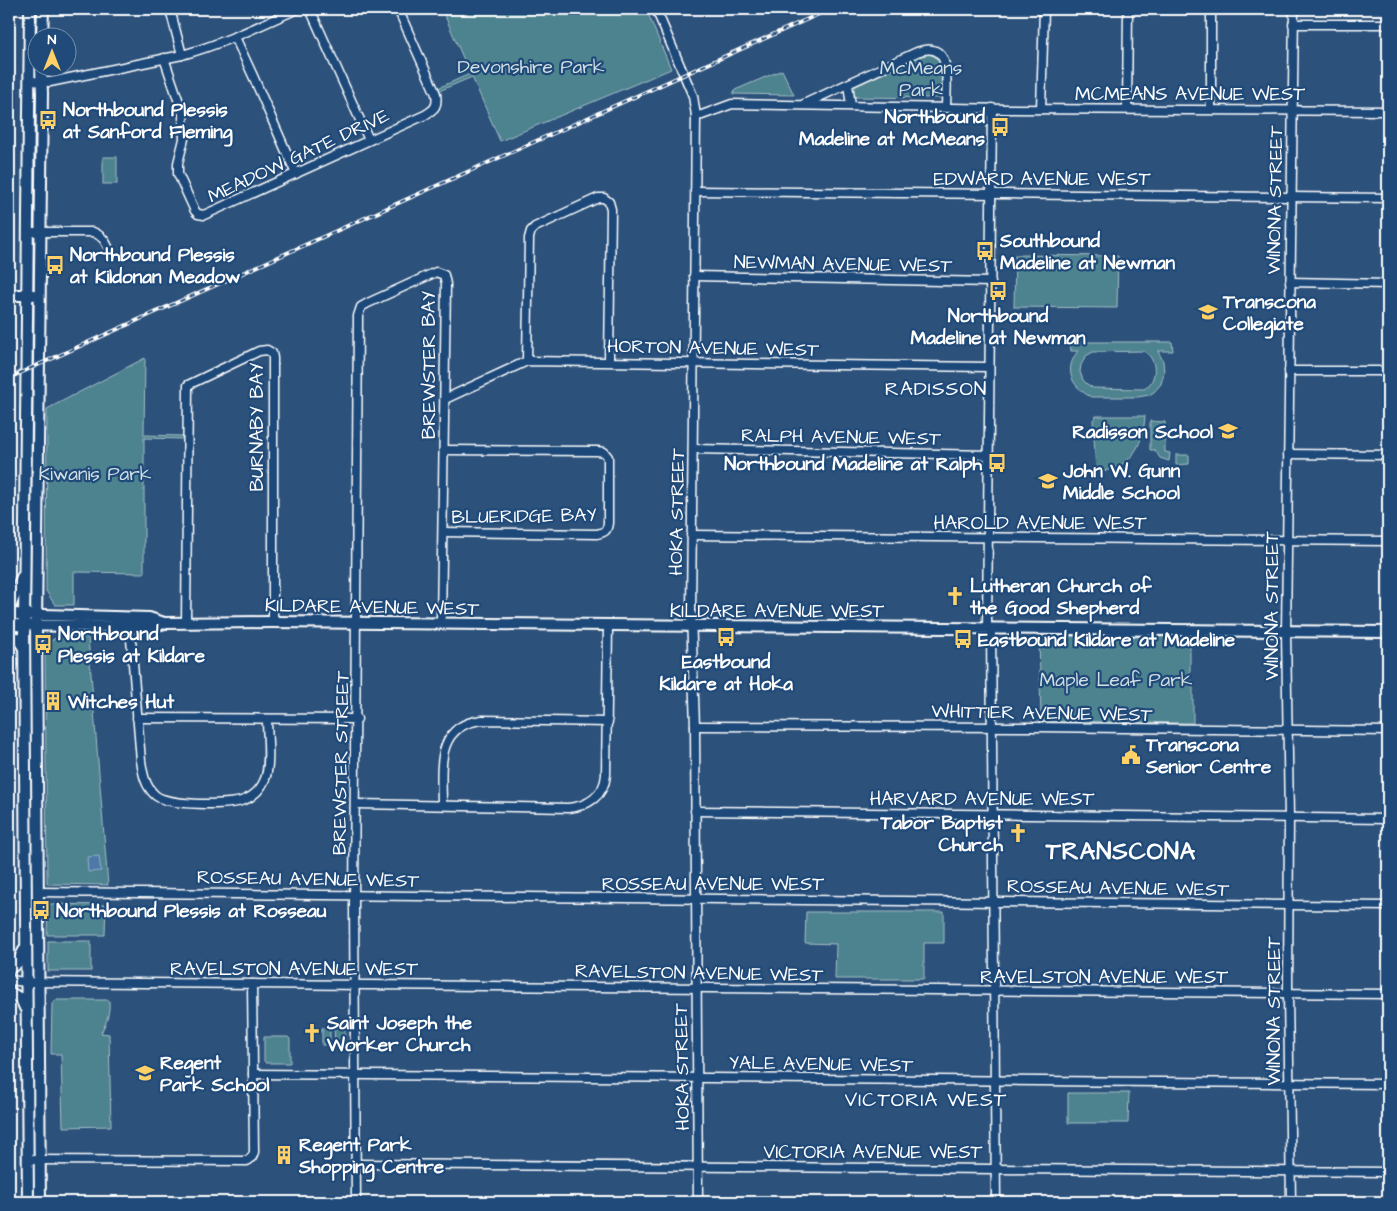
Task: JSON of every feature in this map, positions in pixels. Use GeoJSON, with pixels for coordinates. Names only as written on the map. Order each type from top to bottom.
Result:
{"type":"FeatureCollection","features":[{"type":"Feature","properties":{"kind":"main road"},"geometry":{"type":"LineString","coordinates":[[28,1202],[24,571],[30,9]]}},
{"type":"Feature","properties":{"kind":"main road"},"geometry":{"type":"LineString","coordinates":[[42,9],[42,28]]}},
{"type":"Feature","properties":{"kind":"main road"},"geometry":{"type":"LineString","coordinates":[[40,1202],[36,620],[42,78]]}},
{"type":"Feature","properties":{"kind":"main road"},"geometry":{"type":"LineString","coordinates":[[9,295],[40,295]]}},
{"type":"Feature","properties":{"kind":"main road"},"geometry":{"type":"LineString","coordinates":[[9,609],[24,571]]}},
{"type":"Feature","properties":{"kind":"main road"},"geometry":{"type":"LineString","coordinates":[[9,614],[24,620]]}},
{"type":"Feature","properties":{"kind":"main road","name":"KILDARE AVENUE WEST"},"geometry":{"type":"LineString","coordinates":[[24,620],[149,618],[165,623]]}},
{"type":"Feature","properties":{"kind":"main road"},"geometry":{"type":"LineString","coordinates":[[9,625],[24,620]]}},
{"type":"Feature","properties":{"kind":"main road","name":"KILDARE AVENUE WEST"},"geometry":{"type":"LineString","coordinates":[[36,620],[130,627],[150,627],[165,623],[273,622],[1388,632]]}},
{"type":"Feature","properties":{"kind":"main road"},"geometry":{"type":"LineString","coordinates":[[9,635],[18,639],[24,648]]}},
{"type":"Feature","properties":{"kind":"main road"},"geometry":{"type":"LineString","coordinates":[[9,969],[22,957],[27,946]]}},
{"type":"Feature","properties":{"kind":"main road"},"geometry":{"type":"LineString","coordinates":[[9,992],[21,998],[26,1011]]}},
{"type":"Feature","properties":{"kind":"street"},"geometry":{"type":"LineString","coordinates":[[170,9],[182,55]]}},
{"type":"Feature","properties":{"kind":"street"},"geometry":{"type":"LineString","coordinates":[[30,81],[58,80],[182,55],[234,37],[297,9]]}},
{"type":"Feature","properties":{"kind":"street"},"geometry":{"type":"LineString","coordinates":[[310,9],[368,140]]}},
{"type":"Feature","properties":{"kind":"street","name":"MEADOW GATE DRIVE"},"geometry":{"type":"LineString","coordinates":[[164,58],[183,114],[184,140],[178,163],[178,174],[194,211],[204,215],[425,115],[436,108],[436,94],[398,9]]}},
{"type":"Feature","properties":{"kind":"street","name":"HOKA STREET"},"geometry":{"type":"LineString","coordinates":[[658,9],[693,96],[696,116],[692,627],[695,726],[698,1202]]}},
{"type":"Feature","properties":{"kind":"street"},"geometry":{"type":"LineString","coordinates":[[1041,109],[1044,9]]}},
{"type":"Feature","properties":{"kind":"street"},"geometry":{"type":"LineString","coordinates":[[1127,109],[1128,9]]}},
{"type":"Feature","properties":{"kind":"street"},"geometry":{"type":"LineString","coordinates":[[1211,9],[1211,109]]}},
{"type":"Feature","properties":{"kind":"street","name":"WINONA STREET"},"geometry":{"type":"LineString","coordinates":[[1291,1202],[1286,540],[1294,9]]}},
{"type":"Feature","properties":{"kind":"street"},"geometry":{"type":"LineString","coordinates":[[1293,24],[1388,24]]}},
{"type":"Feature","properties":{"kind":"street"},"geometry":{"type":"LineString","coordinates":[[234,37],[296,174]]}},
{"type":"Feature","properties":{"kind":"street"},"geometry":{"type":"LineString","coordinates":[[802,105],[918,52],[931,49],[941,55],[945,62],[946,108]]}},
{"type":"Feature","properties":{"kind":"street"},"geometry":{"type":"LineString","coordinates":[[848,84],[851,106]]}},
{"type":"Feature","properties":{"kind":"street"},"geometry":{"type":"LineString","coordinates":[[696,116],[732,104],[992,108],[988,538],[993,814],[996,1202]]}},
{"type":"Feature","properties":{"kind":"street","name":"MCMEANS AVENUE WEST"},"geometry":{"type":"LineString","coordinates":[[992,108],[1388,110]]}},
{"type":"Feature","properties":{"kind":"street","name":"EDWARD AVENUE WEST"},"geometry":{"type":"LineString","coordinates":[[695,190],[992,195],[1388,198]]}},
{"type":"Feature","properties":{"kind":"street"},"geometry":{"type":"LineString","coordinates":[[527,361],[528,238],[531,231],[598,198],[604,198],[609,202],[611,209],[609,361]]}},
{"type":"Feature","properties":{"kind":"street"},"geometry":{"type":"LineString","coordinates":[[28,232],[93,232],[105,240],[109,249]]}},
{"type":"Feature","properties":{"kind":"street","name":"BREWSTER BAY"},"geometry":{"type":"LineString","coordinates":[[357,624],[358,316],[361,307],[368,303],[436,272],[444,275],[446,284],[441,624]]}},
{"type":"Feature","properties":{"kind":"street","name":"NEWMAN AVENUE WEST"},"geometry":{"type":"LineString","coordinates":[[694,276],[991,282]]}},
{"type":"Feature","properties":{"kind":"street"},"geometry":{"type":"LineString","coordinates":[[1290,282],[1388,284]]}},
{"type":"Feature","properties":{"kind":"street","name":"BURNABY BAY"},"geometry":{"type":"LineString","coordinates":[[186,623],[188,384],[259,351],[267,350],[272,353],[273,358],[273,622]]}},
{"type":"Feature","properties":{"kind":"street","name":"HORTON AVENUE WEST"},"geometry":{"type":"LineString","coordinates":[[445,399],[527,361],[989,367]]}},
{"type":"Feature","properties":{"kind":"street"},"geometry":{"type":"LineString","coordinates":[[1289,371],[1388,371]]}},
{"type":"Feature","properties":{"kind":"street","name":"RALPH AVENUE WEST"},"geometry":{"type":"LineString","coordinates":[[693,449],[989,455]]}},
{"type":"Feature","properties":{"kind":"street","name":"BLUERIDGE BAY"},"geometry":{"type":"LineString","coordinates":[[443,532],[597,534],[604,533],[607,530],[608,523],[608,457],[604,452],[444,450]]}},
{"type":"Feature","properties":{"kind":"street"},"geometry":{"type":"LineString","coordinates":[[1288,454],[1388,455]]}},
{"type":"Feature","properties":{"kind":"street","name":"HAROLD AVENUE WEST"},"geometry":{"type":"LineString","coordinates":[[692,535],[1388,541]]}},
{"type":"Feature","properties":{"kind":"street","name":"BREWSTER STREET"},"geometry":{"type":"LineString","coordinates":[[356,1202],[354,895],[357,624]]}},
{"type":"Feature","properties":{"kind":"street"},"geometry":{"type":"LineString","coordinates":[[356,804],[568,808],[591,801],[605,784],[608,722],[608,626]]}},
{"type":"Feature","properties":{"kind":"street"},"geometry":{"type":"LineString","coordinates":[[130,627],[141,761],[144,778],[148,787],[156,796],[165,801],[186,804],[235,804],[256,794],[265,780],[267,768],[267,719]]}},
{"type":"Feature","properties":{"kind":"street"},"geometry":{"type":"LineString","coordinates":[[137,718],[357,719]]}},
{"type":"Feature","properties":{"kind":"street"},"geometry":{"type":"LineString","coordinates":[[442,806],[444,750],[450,735],[459,726],[470,721],[482,720],[608,722]]}},
{"type":"Feature","properties":{"kind":"street","name":"WHITTIER AVENUE WEST"},"geometry":{"type":"LineString","coordinates":[[695,726],[1388,731]]}},
{"type":"Feature","properties":{"kind":"street","name":"HARVARD AVENUE WEST"},"geometry":{"type":"LineString","coordinates":[[695,811],[1388,819]]}},
{"type":"Feature","properties":{"kind":"street","name":"ROSSEAU AVENUE WEST"},"geometry":{"type":"LineString","coordinates":[[38,892],[1388,906]]}},
{"type":"Feature","properties":{"kind":"street","name":"RAVELSTON AVENUE WEST"},"geometry":{"type":"LineString","coordinates":[[9,980],[26,982],[1388,994]]}},
{"type":"Feature","properties":{"kind":"street"},"geometry":{"type":"LineString","coordinates":[[28,1160],[247,1160],[252,1157],[254,1152],[252,984]]}},
{"type":"Feature","properties":{"kind":"street","name":"YALE AVENUE WEST"},"geometry":{"type":"LineString","coordinates":[[253,1074],[1388,1084]]}},
{"type":"Feature","properties":{"kind":"street","name":"VICTORIA AVENUE WEST"},"geometry":{"type":"LineString","coordinates":[[357,1164],[1388,1172]]}},
{"type":"Feature","properties":{"kind":"green space","name":"Devonshire Park"},"geometry":{"type":"Polygon","coordinates":[[[442,9],[646,9],[671,69],[500,141],[472,77],[439,91],[438,88],[470,74],[442,9]]]}},
{"type":"Feature","properties":{"kind":"green space","name":"McMeans Park"},"geometry":{"type":"Polygon","coordinates":[[[929,54],[937,57],[942,64],[942,98],[855,97],[853,92],[856,86],[929,54]]]}},
{"type":"Feature","properties":{"kind":"green space"},"geometry":{"type":"Polygon","coordinates":[[[782,70],[794,95],[733,94],[735,90],[782,70]]]}},
{"type":"Feature","properties":{"kind":"green space"},"geometry":{"type":"Polygon","coordinates":[[[103,157],[117,157],[117,184],[103,184],[103,157]]]}},
{"type":"Feature","properties":{"kind":"green space"},"geometry":{"type":"Polygon","coordinates":[[[1015,255],[1118,256],[1117,308],[1014,307],[1015,255]]]}},
{"type":"Feature","properties":{"kind":"green space"},"geometry":{"type":"Polygon","coordinates":[[[1070,342],[1172,342],[1173,351],[1158,351],[1163,361],[1164,372],[1161,384],[1149,395],[1138,397],[1091,397],[1079,388],[1072,377],[1071,365],[1078,351],[1071,351],[1070,342]],[[1143,351],[1093,352],[1086,356],[1081,365],[1080,372],[1083,380],[1093,388],[1144,389],[1152,381],[1154,375],[1154,364],[1148,354],[1143,351]]]}},
{"type":"Feature","properties":{"kind":"green space","name":"Kiwanis Park"},"geometry":{"type":"Polygon","coordinates":[[[145,358],[144,435],[182,436],[183,439],[144,438],[144,573],[74,572],[74,605],[55,605],[46,591],[47,409],[145,358]]]}},
{"type":"Feature","properties":{"kind":"green space"},"geometry":{"type":"Polygon","coordinates":[[[1096,416],[1145,416],[1138,447],[1132,455],[1118,466],[1096,472],[1093,420],[1096,416]]]}},
{"type":"Feature","properties":{"kind":"green space"},"geometry":{"type":"Polygon","coordinates":[[[1150,421],[1165,422],[1165,452],[1170,453],[1169,461],[1160,458],[1155,450],[1150,450],[1150,421]]]}},
{"type":"Feature","properties":{"kind":"green space"},"geometry":{"type":"Polygon","coordinates":[[[1176,455],[1189,455],[1189,464],[1176,465],[1176,455]]]}},
{"type":"Feature","properties":{"kind":"green space","name":"Maple Leaf Park"},"geometry":{"type":"Polygon","coordinates":[[[1039,636],[1190,637],[1190,681],[1193,682],[1193,723],[1041,721],[1039,636]]]}},
{"type":"Feature","properties":{"kind":"green space"},"geometry":{"type":"Polygon","coordinates":[[[58,637],[88,637],[108,885],[47,884],[45,649],[52,640],[58,637]]]}},
{"type":"Feature","properties":{"kind":"green space"},"geometry":{"type":"Polygon","coordinates":[[[48,904],[106,905],[105,935],[47,935],[48,904]]]}},
{"type":"Feature","properties":{"kind":"green space"},"geometry":{"type":"Polygon","coordinates":[[[806,912],[944,912],[944,943],[924,943],[924,979],[835,979],[836,944],[805,943],[806,912]]]}},
{"type":"Feature","properties":{"kind":"green space"},"geometry":{"type":"Polygon","coordinates":[[[48,941],[91,941],[91,971],[48,971],[48,941]]]}},
{"type":"Feature","properties":{"kind":"green space"},"geometry":{"type":"Polygon","coordinates":[[[56,1000],[109,1000],[108,1017],[101,1033],[109,1034],[111,1126],[63,1127],[61,1054],[51,1054],[52,1004],[56,1000]]]}},
{"type":"Feature","properties":{"kind":"green space"},"geometry":{"type":"Polygon","coordinates":[[[345,1026],[345,1045],[335,1045],[334,1027],[345,1026]]]}},
{"type":"Feature","properties":{"kind":"green space"},"geometry":{"type":"Polygon","coordinates":[[[322,1028],[330,1028],[330,1045],[322,1045],[322,1028]]]}},
{"type":"Feature","properties":{"kind":"green space"},"geometry":{"type":"Polygon","coordinates":[[[264,1037],[288,1037],[290,1039],[290,1063],[266,1063],[264,1061],[264,1037]]]}},
{"type":"Feature","properties":{"kind":"green space"},"geometry":{"type":"Polygon","coordinates":[[[1068,1093],[1129,1093],[1128,1123],[1068,1123],[1068,1093]]]}},
{"type":"Feature","properties":{"kind":"water"},"geometry":{"type":"Polygon","coordinates":[[[99,856],[101,871],[88,872],[87,857],[99,856]]]}},
{"type":"Feature","properties":{"kind":"railway"},"geometry":{"type":"LineString","coordinates":[[9,378],[830,9]]}},
{"type":"Feature","properties":{"kind":"place","name":"Northbound Plessis at Sanford Fleming"},"geometry":{"type":"Point","coordinates":[48,120]}},
{"type":"Feature","properties":{"kind":"place","name":"Northbound Madeline at McMeans"},"geometry":{"type":"Point","coordinates":[1000,127]}},
{"type":"Feature","properties":{"kind":"place","name":"Southbound Madeline at Newman"},"geometry":{"type":"Point","coordinates":[985,251]}},
{"type":"Feature","properties":{"kind":"place","name":"Northbound Plessis at Kildonan Meadow"},"geometry":{"type":"Point","coordinates":[55,265]}},
{"type":"Feature","properties":{"kind":"place","name":"Northbound Madeline at Newman"},"geometry":{"type":"Point","coordinates":[998,291]}},
{"type":"Feature","properties":{"kind":"place","name":"Transcona Collegiate"},"geometry":{"type":"Point","coordinates":[1208,312]}},
{"type":"Feature","properties":{"kind":"place","name":"Radisson School"},"geometry":{"type":"Point","coordinates":[1228,431]}},
{"type":"Feature","properties":{"kind":"place","name":"Northbound Madeline at Ralph"},"geometry":{"type":"Point","coordinates":[997,463]}},
{"type":"Feature","properties":{"kind":"place","name":"John W. Gunn Middle School"},"geometry":{"type":"Point","coordinates":[1048,481]}},
{"type":"Feature","properties":{"kind":"place","name":"Lutheran Church of the Good Shepherd"},"geometry":{"type":"Point","coordinates":[955,596]}},
{"type":"Feature","properties":{"kind":"place","name":"Eastbound Kildare at Hoka"},"geometry":{"type":"Point","coordinates":[726,637]}},
{"type":"Feature","properties":{"kind":"place","name":"Eastbound Kildare at Madeline"},"geometry":{"type":"Point","coordinates":[963,639]}},
{"type":"Feature","properties":{"kind":"place","name":"Northbound Plessis at Kildare"},"geometry":{"type":"Point","coordinates":[43,644]}},
{"type":"Feature","properties":{"kind":"place","name":"Witches Hut"},"geometry":{"type":"Point","coordinates":[53,701]}},
{"type":"Feature","properties":{"kind":"place","name":"Transcona Senior Centre"},"geometry":{"type":"Point","coordinates":[1131,755]}},
{"type":"Feature","properties":{"kind":"place","name":"Tabor Baptist Church"},"geometry":{"type":"Point","coordinates":[1018,833]}},
{"type":"Feature","properties":{"kind":"place","name":"Northbound Plessis at Rosseau"},"geometry":{"type":"Point","coordinates":[41,910]}},
{"type":"Feature","properties":{"kind":"place","name":"Saint Joseph the Worker Church"},"geometry":{"type":"Point","coordinates":[312,1033]}},
{"type":"Feature","properties":{"kind":"place","name":"Regent Park School"},"geometry":{"type":"Point","coordinates":[145,1073]}},
{"type":"Feature","properties":{"kind":"place","name":"Regent Park Shopping Centre"},"geometry":{"type":"Point","coordinates":[284,1155]}},
{"type":"Feature","properties":{"kind":"district","name":"RADISSON"},"geometry":{"type":"Point","coordinates":[936,388]}},
{"type":"Feature","properties":{"kind":"district","name":"TRANSCONA"},"geometry":{"type":"Point","coordinates":[1121,851]}},
{"type":"Feature","properties":{"kind":"district","name":"VICTORIA WEST"},"geometry":{"type":"Point","coordinates":[926,1099]}}]}
